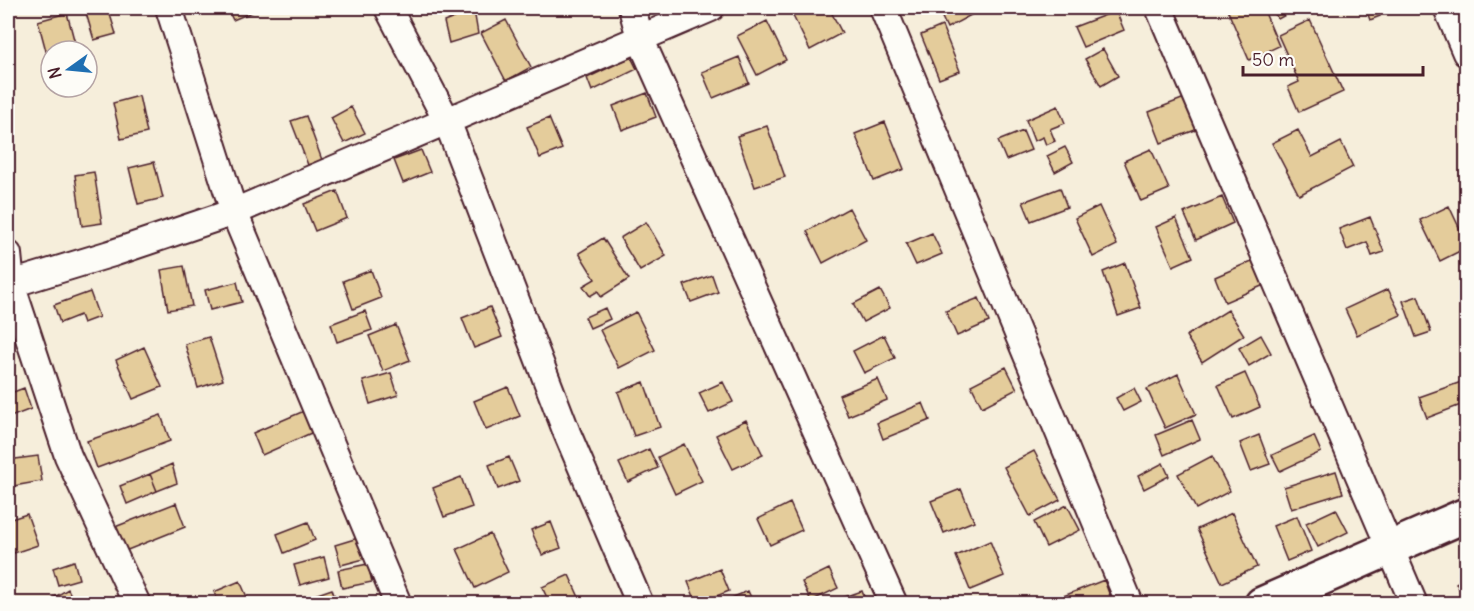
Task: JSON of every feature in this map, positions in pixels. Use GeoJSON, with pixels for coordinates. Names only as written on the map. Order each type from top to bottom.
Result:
{"type":"FeatureCollection","features":[{"type":"Feature","properties":{"kind":"street"},"geometry":{"type":"LineString","coordinates":[[169,8],[234,212],[398,603]]}},
{"type":"Feature","properties":{"kind":"street"},"geometry":{"type":"LineString","coordinates":[[388,8],[447,120],[567,433],[640,603]]}},
{"type":"Feature","properties":{"kind":"street"},"geometry":{"type":"LineString","coordinates":[[632,8],[640,38],[894,603]]}},
{"type":"Feature","properties":{"kind":"street"},"geometry":{"type":"LineString","coordinates":[[9,285],[234,212],[711,8]]}},
{"type":"Feature","properties":{"kind":"street"},"geometry":{"type":"LineString","coordinates":[[883,8],[1130,603]]}},
{"type":"Feature","properties":{"kind":"street"},"geometry":{"type":"LineString","coordinates":[[1159,8],[1414,603]]}},
{"type":"Feature","properties":{"kind":"street"},"geometry":{"type":"LineString","coordinates":[[1448,8],[1467,53]]}},
{"type":"Feature","properties":{"kind":"street"},"geometry":{"type":"LineString","coordinates":[[8,254],[9,285],[68,456],[137,603]]}},
{"type":"Feature","properties":{"kind":"street"},"geometry":{"type":"LineString","coordinates":[[1262,603],[1467,515]]}},
{"type":"Feature","properties":{"kind":"building"},"geometry":{"type":"Polygon","coordinates":[[[108,8],[116,34],[94,39],[86,13],[108,8]]]}},
{"type":"Feature","properties":{"kind":"building"},"geometry":{"type":"Polygon","coordinates":[[[227,8],[250,8],[252,12],[233,20],[227,8]]]}},
{"type":"Feature","properties":{"kind":"building"},"geometry":{"type":"Polygon","coordinates":[[[789,8],[829,8],[842,33],[810,50],[789,8]]]}},
{"type":"Feature","properties":{"kind":"building"},"geometry":{"type":"Polygon","coordinates":[[[951,8],[967,8],[971,15],[947,28],[940,13],[951,8]]]}},
{"type":"Feature","properties":{"kind":"building"},"geometry":{"type":"Polygon","coordinates":[[[1263,8],[1279,46],[1249,60],[1227,9],[1263,8]]]}},
{"type":"Feature","properties":{"kind":"building"},"geometry":{"type":"Polygon","coordinates":[[[1271,8],[1298,8],[1278,19],[1271,8]]]}},
{"type":"Feature","properties":{"kind":"building"},"geometry":{"type":"Polygon","coordinates":[[[1376,8],[1380,16],[1370,20],[1367,12],[1376,8]]]}},
{"type":"Feature","properties":{"kind":"building"},"geometry":{"type":"Polygon","coordinates":[[[474,10],[478,34],[449,43],[444,22],[474,10]]]}},
{"type":"Feature","properties":{"kind":"building"},"geometry":{"type":"Polygon","coordinates":[[[1116,11],[1124,30],[1083,47],[1074,27],[1116,11]]]}},
{"type":"Feature","properties":{"kind":"building"},"geometry":{"type":"Polygon","coordinates":[[[67,13],[74,39],[43,39],[38,21],[67,13]]]}},
{"type":"Feature","properties":{"kind":"building"},"geometry":{"type":"Polygon","coordinates":[[[506,20],[531,67],[506,81],[481,33],[506,20]]]}},
{"type":"Feature","properties":{"kind":"building"},"geometry":{"type":"Polygon","coordinates":[[[1310,20],[1343,92],[1299,112],[1288,87],[1299,82],[1278,35],[1310,20]]]}},
{"type":"Feature","properties":{"kind":"building"},"geometry":{"type":"Polygon","coordinates":[[[767,21],[786,60],[757,75],[737,36],[767,21]]]}},
{"type":"Feature","properties":{"kind":"building"},"geometry":{"type":"Polygon","coordinates":[[[942,26],[960,71],[939,79],[921,35],[942,26]]]}},
{"type":"Feature","properties":{"kind":"building"},"geometry":{"type":"Polygon","coordinates":[[[1103,49],[1118,76],[1101,86],[1085,59],[1103,49]]]}},
{"type":"Feature","properties":{"kind":"building"},"geometry":{"type":"Polygon","coordinates":[[[631,57],[637,69],[592,91],[587,78],[631,57]]]}},
{"type":"Feature","properties":{"kind":"building"},"geometry":{"type":"Polygon","coordinates":[[[739,57],[749,83],[713,98],[702,72],[739,57]]]}},
{"type":"Feature","properties":{"kind":"building"},"geometry":{"type":"Polygon","coordinates":[[[647,93],[656,117],[622,130],[613,106],[647,93]]]}},
{"type":"Feature","properties":{"kind":"building"},"geometry":{"type":"Polygon","coordinates":[[[139,96],[147,133],[121,139],[113,103],[139,96]]]}},
{"type":"Feature","properties":{"kind":"building"},"geometry":{"type":"Polygon","coordinates":[[[1187,97],[1198,129],[1161,143],[1149,112],[1187,97]]]}},
{"type":"Feature","properties":{"kind":"building"},"geometry":{"type":"Polygon","coordinates":[[[1058,106],[1065,123],[1050,129],[1055,141],[1046,145],[1043,137],[1034,141],[1026,120],[1058,106]]]}},
{"type":"Feature","properties":{"kind":"building"},"geometry":{"type":"Polygon","coordinates":[[[351,107],[365,133],[344,143],[331,118],[351,107]]]}},
{"type":"Feature","properties":{"kind":"building"},"geometry":{"type":"Polygon","coordinates":[[[306,116],[322,160],[308,165],[291,121],[306,116]]]}},
{"type":"Feature","properties":{"kind":"building"},"geometry":{"type":"Polygon","coordinates":[[[549,118],[562,149],[540,158],[527,127],[549,118]]]}},
{"type":"Feature","properties":{"kind":"building"},"geometry":{"type":"Polygon","coordinates":[[[885,122],[904,169],[874,181],[855,134],[885,122]]]}},
{"type":"Feature","properties":{"kind":"building"},"geometry":{"type":"Polygon","coordinates":[[[767,126],[785,177],[755,187],[737,136],[767,126]]]}},
{"type":"Feature","properties":{"kind":"building"},"geometry":{"type":"Polygon","coordinates":[[[1298,130],[1312,157],[1341,142],[1353,167],[1299,195],[1272,143],[1298,130]]]}},
{"type":"Feature","properties":{"kind":"building"},"geometry":{"type":"Polygon","coordinates":[[[1023,131],[1031,150],[1006,160],[998,141],[1023,131]]]}},
{"type":"Feature","properties":{"kind":"building"},"geometry":{"type":"Polygon","coordinates":[[[1065,147],[1073,162],[1055,172],[1047,156],[1065,147]]]}},
{"type":"Feature","properties":{"kind":"building"},"geometry":{"type":"Polygon","coordinates":[[[1151,149],[1169,189],[1141,201],[1124,161],[1151,149]]]}},
{"type":"Feature","properties":{"kind":"building"},"geometry":{"type":"Polygon","coordinates":[[[421,150],[430,172],[403,183],[394,160],[421,150]]]}},
{"type":"Feature","properties":{"kind":"building"},"geometry":{"type":"Polygon","coordinates":[[[154,162],[163,198],[138,204],[129,168],[154,162]]]}},
{"type":"Feature","properties":{"kind":"building"},"geometry":{"type":"Polygon","coordinates":[[[94,172],[102,223],[82,226],[75,175],[94,172]]]}},
{"type":"Feature","properties":{"kind":"building"},"geometry":{"type":"Polygon","coordinates":[[[1060,188],[1067,207],[1031,221],[1023,202],[1060,188]]]}},
{"type":"Feature","properties":{"kind":"building"},"geometry":{"type":"Polygon","coordinates":[[[337,191],[347,218],[315,231],[304,204],[337,191]]]}},
{"type":"Feature","properties":{"kind":"building"},"geometry":{"type":"Polygon","coordinates":[[[1222,197],[1233,223],[1196,240],[1184,213],[1222,197]]]}},
{"type":"Feature","properties":{"kind":"building"},"geometry":{"type":"Polygon","coordinates":[[[1099,206],[1117,245],[1093,257],[1075,218],[1099,206]]]}},
{"type":"Feature","properties":{"kind":"building"},"geometry":{"type":"Polygon","coordinates":[[[1449,206],[1466,242],[1466,248],[1440,261],[1420,220],[1449,206]]]}},
{"type":"Feature","properties":{"kind":"building"},"geometry":{"type":"Polygon","coordinates":[[[849,208],[866,240],[823,263],[807,231],[849,208]]]}},
{"type":"Feature","properties":{"kind":"building"},"geometry":{"type":"Polygon","coordinates":[[[1370,217],[1384,252],[1372,256],[1367,242],[1347,250],[1339,229],[1370,217]]]}},
{"type":"Feature","properties":{"kind":"building"},"geometry":{"type":"Polygon","coordinates":[[[1176,218],[1193,257],[1173,266],[1156,227],[1176,218]]]}},
{"type":"Feature","properties":{"kind":"building"},"geometry":{"type":"Polygon","coordinates":[[[646,222],[666,256],[640,271],[620,238],[646,222]]]}},
{"type":"Feature","properties":{"kind":"building"},"geometry":{"type":"Polygon","coordinates":[[[932,233],[942,254],[916,265],[906,244],[932,233]]]}},
{"type":"Feature","properties":{"kind":"building"},"geometry":{"type":"Polygon","coordinates":[[[603,238],[629,279],[601,297],[598,291],[590,296],[583,286],[595,279],[579,253],[603,238]]]}},
{"type":"Feature","properties":{"kind":"building"},"geometry":{"type":"Polygon","coordinates":[[[1254,260],[1264,285],[1225,302],[1215,277],[1254,260]]]}},
{"type":"Feature","properties":{"kind":"building"},"geometry":{"type":"Polygon","coordinates":[[[1125,263],[1141,308],[1118,316],[1103,272],[1125,263]]]}},
{"type":"Feature","properties":{"kind":"building"},"geometry":{"type":"Polygon","coordinates":[[[184,266],[192,306],[168,310],[161,270],[184,266]]]}},
{"type":"Feature","properties":{"kind":"building"},"geometry":{"type":"Polygon","coordinates":[[[371,270],[381,298],[353,309],[343,281],[371,270]]]}},
{"type":"Feature","properties":{"kind":"building"},"geometry":{"type":"Polygon","coordinates":[[[712,275],[718,292],[691,302],[684,285],[712,275]]]}},
{"type":"Feature","properties":{"kind":"building"},"geometry":{"type":"Polygon","coordinates":[[[237,282],[242,302],[210,310],[205,290],[237,282]]]}},
{"type":"Feature","properties":{"kind":"building"},"geometry":{"type":"Polygon","coordinates":[[[1388,289],[1401,315],[1357,335],[1345,309],[1388,289]]]}},
{"type":"Feature","properties":{"kind":"building"},"geometry":{"type":"Polygon","coordinates":[[[880,290],[890,308],[863,322],[853,304],[880,290]]]}},
{"type":"Feature","properties":{"kind":"building"},"geometry":{"type":"Polygon","coordinates":[[[90,292],[99,317],[83,323],[80,315],[60,323],[54,305],[90,292]]]}},
{"type":"Feature","properties":{"kind":"building"},"geometry":{"type":"Polygon","coordinates":[[[1418,296],[1431,332],[1416,337],[1403,301],[1418,296]]]}},
{"type":"Feature","properties":{"kind":"building"},"geometry":{"type":"Polygon","coordinates":[[[979,298],[989,322],[957,336],[946,311],[979,298]]]}},
{"type":"Feature","properties":{"kind":"building"},"geometry":{"type":"Polygon","coordinates":[[[490,307],[502,337],[474,348],[462,318],[490,307]]]}},
{"type":"Feature","properties":{"kind":"building"},"geometry":{"type":"Polygon","coordinates":[[[605,308],[610,319],[590,328],[585,317],[605,308]]]}},
{"type":"Feature","properties":{"kind":"building"},"geometry":{"type":"Polygon","coordinates":[[[1228,310],[1244,335],[1202,362],[1186,336],[1228,310]]]}},
{"type":"Feature","properties":{"kind":"building"},"geometry":{"type":"Polygon","coordinates":[[[365,311],[372,330],[337,342],[331,324],[365,311]]]}},
{"type":"Feature","properties":{"kind":"building"},"geometry":{"type":"Polygon","coordinates":[[[636,312],[655,350],[619,368],[600,330],[636,312]]]}},
{"type":"Feature","properties":{"kind":"building"},"geometry":{"type":"Polygon","coordinates":[[[396,325],[410,360],[383,371],[369,336],[396,325]]]}},
{"type":"Feature","properties":{"kind":"building"},"geometry":{"type":"Polygon","coordinates":[[[884,335],[895,358],[864,373],[853,351],[884,335]]]}},
{"type":"Feature","properties":{"kind":"building"},"geometry":{"type":"Polygon","coordinates":[[[1261,335],[1271,353],[1249,366],[1239,348],[1261,335]]]}},
{"type":"Feature","properties":{"kind":"building"},"geometry":{"type":"Polygon","coordinates":[[[209,337],[223,380],[198,388],[185,344],[209,337]]]}},
{"type":"Feature","properties":{"kind":"building"},"geometry":{"type":"Polygon","coordinates":[[[144,347],[162,387],[133,399],[116,360],[144,347]]]}},
{"type":"Feature","properties":{"kind":"building"},"geometry":{"type":"Polygon","coordinates":[[[1006,367],[1017,389],[982,407],[971,385],[1006,367]]]}},
{"type":"Feature","properties":{"kind":"building"},"geometry":{"type":"Polygon","coordinates":[[[391,373],[398,395],[370,404],[363,381],[391,373]]]}},
{"type":"Feature","properties":{"kind":"building"},"geometry":{"type":"Polygon","coordinates":[[[1245,373],[1260,407],[1233,419],[1218,385],[1245,373]]]}},
{"type":"Feature","properties":{"kind":"building"},"geometry":{"type":"Polygon","coordinates":[[[1178,374],[1196,414],[1165,428],[1147,389],[1178,374]]]}},
{"type":"Feature","properties":{"kind":"building"},"geometry":{"type":"Polygon","coordinates":[[[878,379],[887,400],[848,416],[839,395],[878,379]]]}},
{"type":"Feature","properties":{"kind":"building"},"geometry":{"type":"Polygon","coordinates":[[[1464,381],[1466,403],[1427,418],[1419,397],[1464,381]]]}},
{"type":"Feature","properties":{"kind":"building"},"geometry":{"type":"Polygon","coordinates":[[[644,382],[660,427],[634,436],[618,392],[644,382]]]}},
{"type":"Feature","properties":{"kind":"building"},"geometry":{"type":"Polygon","coordinates":[[[723,382],[733,402],[709,413],[699,393],[723,382]]]}},
{"type":"Feature","properties":{"kind":"building"},"geometry":{"type":"Polygon","coordinates":[[[508,387],[520,416],[486,430],[474,401],[508,387]]]}},
{"type":"Feature","properties":{"kind":"building"},"geometry":{"type":"Polygon","coordinates":[[[24,388],[31,409],[8,418],[8,394],[24,388]]]}},
{"type":"Feature","properties":{"kind":"building"},"geometry":{"type":"Polygon","coordinates":[[[1134,388],[1141,402],[1123,411],[1116,398],[1134,388]]]}},
{"type":"Feature","properties":{"kind":"building"},"geometry":{"type":"Polygon","coordinates":[[[923,403],[930,420],[883,439],[877,423],[923,403]]]}},
{"type":"Feature","properties":{"kind":"building"},"geometry":{"type":"Polygon","coordinates":[[[311,408],[320,429],[262,455],[253,433],[311,408]]]}},
{"type":"Feature","properties":{"kind":"building"},"geometry":{"type":"Polygon","coordinates":[[[161,415],[170,441],[97,468],[87,441],[161,415]]]}},
{"type":"Feature","properties":{"kind":"building"},"geometry":{"type":"Polygon","coordinates":[[[746,420],[763,455],[733,469],[716,435],[746,420]]]}},
{"type":"Feature","properties":{"kind":"building"},"geometry":{"type":"Polygon","coordinates":[[[1192,420],[1200,439],[1164,455],[1156,435],[1192,420]]]}},
{"type":"Feature","properties":{"kind":"building"},"geometry":{"type":"Polygon","coordinates":[[[1259,435],[1270,464],[1251,471],[1240,443],[1259,435]]]}},
{"type":"Feature","properties":{"kind":"building"},"geometry":{"type":"Polygon","coordinates":[[[1314,436],[1321,452],[1280,471],[1272,455],[1314,436]]]}},
{"type":"Feature","properties":{"kind":"building"},"geometry":{"type":"Polygon","coordinates":[[[684,444],[702,481],[675,494],[658,457],[684,444]]]}},
{"type":"Feature","properties":{"kind":"building"},"geometry":{"type":"Polygon","coordinates":[[[649,449],[658,468],[628,482],[619,463],[649,449]]]}},
{"type":"Feature","properties":{"kind":"building"},"geometry":{"type":"Polygon","coordinates":[[[1034,451],[1060,500],[1030,516],[1004,467],[1034,451]]]}},
{"type":"Feature","properties":{"kind":"building"},"geometry":{"type":"Polygon","coordinates":[[[38,456],[42,481],[8,487],[8,460],[38,456]]]}},
{"type":"Feature","properties":{"kind":"building"},"geometry":{"type":"Polygon","coordinates":[[[1212,456],[1230,491],[1196,509],[1178,474],[1212,456]]]}},
{"type":"Feature","properties":{"kind":"building"},"geometry":{"type":"Polygon","coordinates":[[[509,457],[519,481],[498,489],[489,465],[509,457]]]}},
{"type":"Feature","properties":{"kind":"building"},"geometry":{"type":"Polygon","coordinates":[[[1163,463],[1169,476],[1144,489],[1138,476],[1163,463]]]}},
{"type":"Feature","properties":{"kind":"building"},"geometry":{"type":"Polygon","coordinates":[[[172,464],[177,483],[157,491],[150,474],[172,464]]]}},
{"type":"Feature","properties":{"kind":"building"},"geometry":{"type":"Polygon","coordinates":[[[1336,471],[1343,493],[1291,509],[1284,487],[1336,471]]]}},
{"type":"Feature","properties":{"kind":"building"},"geometry":{"type":"Polygon","coordinates":[[[150,474],[157,491],[127,504],[120,486],[150,474]]]}},
{"type":"Feature","properties":{"kind":"building"},"geometry":{"type":"Polygon","coordinates":[[[461,477],[472,507],[444,517],[433,488],[461,477]]]}},
{"type":"Feature","properties":{"kind":"building"},"geometry":{"type":"Polygon","coordinates":[[[961,489],[974,521],[944,533],[931,501],[961,489]]]}},
{"type":"Feature","properties":{"kind":"building"},"geometry":{"type":"Polygon","coordinates":[[[176,503],[185,527],[125,551],[115,527],[176,503]]]}},
{"type":"Feature","properties":{"kind":"building"},"geometry":{"type":"Polygon","coordinates":[[[790,503],[802,530],[770,545],[758,519],[790,503]]]}},
{"type":"Feature","properties":{"kind":"building"},"geometry":{"type":"Polygon","coordinates":[[[1067,505],[1080,530],[1046,547],[1034,522],[1067,505]]]}},
{"type":"Feature","properties":{"kind":"building"},"geometry":{"type":"Polygon","coordinates":[[[1336,509],[1348,532],[1318,547],[1306,523],[1336,509]]]}},
{"type":"Feature","properties":{"kind":"building"},"geometry":{"type":"Polygon","coordinates":[[[1232,513],[1257,567],[1222,583],[1197,529],[1232,513]]]}},
{"type":"Feature","properties":{"kind":"building"},"geometry":{"type":"Polygon","coordinates":[[[27,514],[38,545],[8,555],[8,520],[27,514]]]}},
{"type":"Feature","properties":{"kind":"building"},"geometry":{"type":"Polygon","coordinates":[[[1297,516],[1311,551],[1287,561],[1273,526],[1297,516]]]}},
{"type":"Feature","properties":{"kind":"building"},"geometry":{"type":"Polygon","coordinates":[[[308,522],[315,540],[284,553],[277,534],[308,522]]]}},
{"type":"Feature","properties":{"kind":"building"},"geometry":{"type":"Polygon","coordinates":[[[551,522],[561,548],[542,555],[531,530],[551,522]]]}},
{"type":"Feature","properties":{"kind":"building"},"geometry":{"type":"Polygon","coordinates":[[[490,534],[508,572],[475,588],[457,549],[490,534]]]}},
{"type":"Feature","properties":{"kind":"building"},"geometry":{"type":"Polygon","coordinates":[[[358,538],[364,559],[341,565],[335,545],[358,538]]]}},
{"type":"Feature","properties":{"kind":"building"},"geometry":{"type":"Polygon","coordinates":[[[990,541],[1004,576],[970,590],[956,556],[990,541]]]}},
{"type":"Feature","properties":{"kind":"building"},"geometry":{"type":"Polygon","coordinates":[[[324,557],[329,577],[300,585],[294,565],[324,557]]]}},
{"type":"Feature","properties":{"kind":"building"},"geometry":{"type":"Polygon","coordinates":[[[74,561],[79,579],[58,585],[53,568],[74,561]]]}},
{"type":"Feature","properties":{"kind":"building"},"geometry":{"type":"Polygon","coordinates":[[[368,564],[372,582],[342,588],[338,570],[368,564]]]}},
{"type":"Feature","properties":{"kind":"building"},"geometry":{"type":"Polygon","coordinates":[[[720,569],[729,591],[697,604],[688,582],[720,569]]]}},
{"type":"Feature","properties":{"kind":"building"},"geometry":{"type":"Polygon","coordinates":[[[829,569],[838,588],[811,601],[802,582],[829,569]]]}},
{"type":"Feature","properties":{"kind":"building"},"geometry":{"type":"Polygon","coordinates":[[[569,575],[582,604],[550,604],[542,587],[569,575]]]}},
{"type":"Feature","properties":{"kind":"building"},"geometry":{"type":"Polygon","coordinates":[[[1466,577],[1466,589],[1461,592],[1456,583],[1466,577]]]}},
{"type":"Feature","properties":{"kind":"building"},"geometry":{"type":"Polygon","coordinates":[[[1104,580],[1113,604],[1063,604],[1061,597],[1104,580]]]}},
{"type":"Feature","properties":{"kind":"building"},"geometry":{"type":"Polygon","coordinates":[[[240,581],[250,604],[219,604],[214,592],[240,581]]]}},
{"type":"Feature","properties":{"kind":"building"},"geometry":{"type":"Polygon","coordinates":[[[68,589],[75,604],[56,604],[53,598],[68,589]]]}},
{"type":"Feature","properties":{"kind":"building"},"geometry":{"type":"Polygon","coordinates":[[[332,589],[337,604],[308,604],[306,598],[332,589]]]}},
{"type":"Feature","properties":{"kind":"building"},"geometry":{"type":"Polygon","coordinates":[[[748,591],[754,604],[731,604],[729,599],[748,591]]]}},
{"type":"Feature","properties":{"kind":"building"},"geometry":{"type":"Polygon","coordinates":[[[862,591],[867,604],[827,604],[827,603],[862,591]]]}},
{"type":"Feature","properties":{"kind":"building"},"geometry":{"type":"Polygon","coordinates":[[[1466,595],[1466,604],[1461,604],[1459,599],[1466,595]]]}}]}
